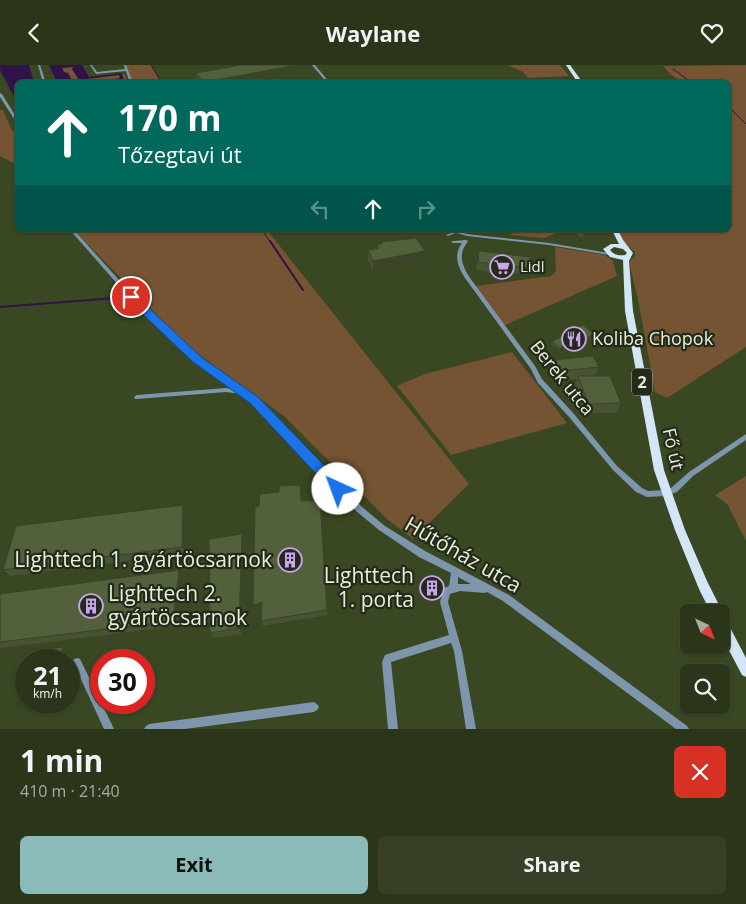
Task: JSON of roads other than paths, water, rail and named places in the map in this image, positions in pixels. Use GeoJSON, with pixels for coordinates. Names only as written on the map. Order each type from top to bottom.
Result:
{"type":"FeatureCollection","features":[{"type":"Feature","properties":{"kind":"main road"},"geometry":{"type":"LineString","coordinates":[[568,65],[579,80]]}},
{"type":"Feature","properties":{"kind":"main road"},"geometry":{"type":"LineString","coordinates":[[609,251],[611,232]]}},
{"type":"Feature","properties":{"kind":"main road"},"geometry":{"type":"LineString","coordinates":[[616,232],[628,253]]}},
{"type":"Feature","properties":{"kind":"main road"},"geometry":{"type":"LineString","coordinates":[[609,251],[621,245],[628,253]]}},
{"type":"Feature","properties":{"kind":"main road"},"geometry":{"type":"LineString","coordinates":[[609,251],[620,258],[628,253]]}},
{"type":"Feature","properties":{"kind":"main road","name":"Fő út"},"geometry":{"type":"LineString","coordinates":[[609,251],[618,265],[626,284]]}},
{"type":"Feature","properties":{"kind":"main road","name":"Fő út"},"geometry":{"type":"LineString","coordinates":[[628,253],[626,284],[648,417],[666,493],[712,604]]}},
{"type":"Feature","properties":{"kind":"main road"},"geometry":{"type":"LineString","coordinates":[[730,640],[746,671]]}},
{"type":"Feature","properties":{"kind":"street"},"geometry":{"type":"LineString","coordinates":[[38,65],[44,80]]}},
{"type":"Feature","properties":{"kind":"street"},"geometry":{"type":"LineString","coordinates":[[125,65],[131,80]]}},
{"type":"Feature","properties":{"kind":"street"},"geometry":{"type":"LineString","coordinates":[[313,65],[326,80]]}},
{"type":"Feature","properties":{"kind":"street"},"geometry":{"type":"LineString","coordinates":[[92,66],[96,73],[127,70]]}},
{"type":"Feature","properties":{"kind":"street"},"geometry":{"type":"LineString","coordinates":[[0,94],[15,119]]}},
{"type":"Feature","properties":{"kind":"street","name":"Hűtőház utca"},"geometry":{"type":"LineString","coordinates":[[74,232],[136,302],[197,360],[254,400],[359,509],[382,528],[422,554],[506,598],[684,729]]}},
{"type":"Feature","properties":{"kind":"street"},"geometry":{"type":"LineString","coordinates":[[451,232],[467,239]]}},
{"type":"Feature","properties":{"kind":"street","name":"Berek utca"},"geometry":{"type":"LineString","coordinates":[[451,232],[448,238],[457,245],[460,254],[459,263],[462,270],[533,368],[540,381],[615,468],[647,494],[666,493]]}},
{"type":"Feature","properties":{"kind":"street"},"geometry":{"type":"LineString","coordinates":[[453,242],[494,237],[609,251]]}},
{"type":"Feature","properties":{"kind":"street"},"geometry":{"type":"LineString","coordinates":[[460,254],[467,239]]}},
{"type":"Feature","properties":{"kind":"street"},"geometry":{"type":"LineString","coordinates":[[138,397],[193,391],[226,390],[243,392]]}},
{"type":"Feature","properties":{"kind":"street"},"geometry":{"type":"LineString","coordinates":[[666,493],[674,490],[692,474],[746,437]]}},
{"type":"Feature","properties":{"kind":"street"},"geometry":{"type":"LineString","coordinates":[[453,588],[455,571]]}},
{"type":"Feature","properties":{"kind":"street"},"geometry":{"type":"LineString","coordinates":[[471,729],[454,637],[444,602],[447,591],[453,588],[490,589]]}},
{"type":"Feature","properties":{"kind":"street"},"geometry":{"type":"LineString","coordinates":[[393,729],[386,662],[388,658],[454,637]]}},
{"type":"Feature","properties":{"kind":"street"},"geometry":{"type":"LineString","coordinates":[[80,668],[109,729]]}},
{"type":"Feature","properties":{"kind":"street"},"geometry":{"type":"LineString","coordinates":[[149,729],[314,707]]}},
{"type":"Feature","properties":{"kind":"waterway"},"geometry":{"type":"LineString","coordinates":[[151,65],[160,80]]}},
{"type":"Feature","properties":{"kind":"waterway"},"geometry":{"type":"LineString","coordinates":[[673,69],[688,80]]}},
{"type":"Feature","properties":{"kind":"waterway"},"geometry":{"type":"LineString","coordinates":[[731,109],[746,124]]}},
{"type":"Feature","properties":{"kind":"waterway"},"geometry":{"type":"LineString","coordinates":[[263,232],[271,243]]}},
{"type":"Feature","properties":{"kind":"waterway"},"geometry":{"type":"LineString","coordinates":[[270,241],[303,290]]}},
{"type":"Feature","properties":{"kind":"waterway"},"geometry":{"type":"LineString","coordinates":[[0,307],[141,296]]}},
{"type":"Feature","properties":{"kind":"place","name":"Lidl"},"geometry":{"type":"Point","coordinates":[502,267]}},
{"type":"Feature","properties":{"kind":"place","name":"Koliba Chopok"},"geometry":{"type":"Point","coordinates":[574,339]}},
{"type":"Feature","properties":{"kind":"place","name":"Lighttech 1. gyártöcsarnok"},"geometry":{"type":"Point","coordinates":[290,560]}},
{"type":"Feature","properties":{"kind":"place","name":"Lighttech 1. porta"},"geometry":{"type":"Point","coordinates":[432,588]}},
{"type":"Feature","properties":{"kind":"place","name":"Lighttech 2. gyártöcsarnok"},"geometry":{"type":"Point","coordinates":[91,606]}}]}
